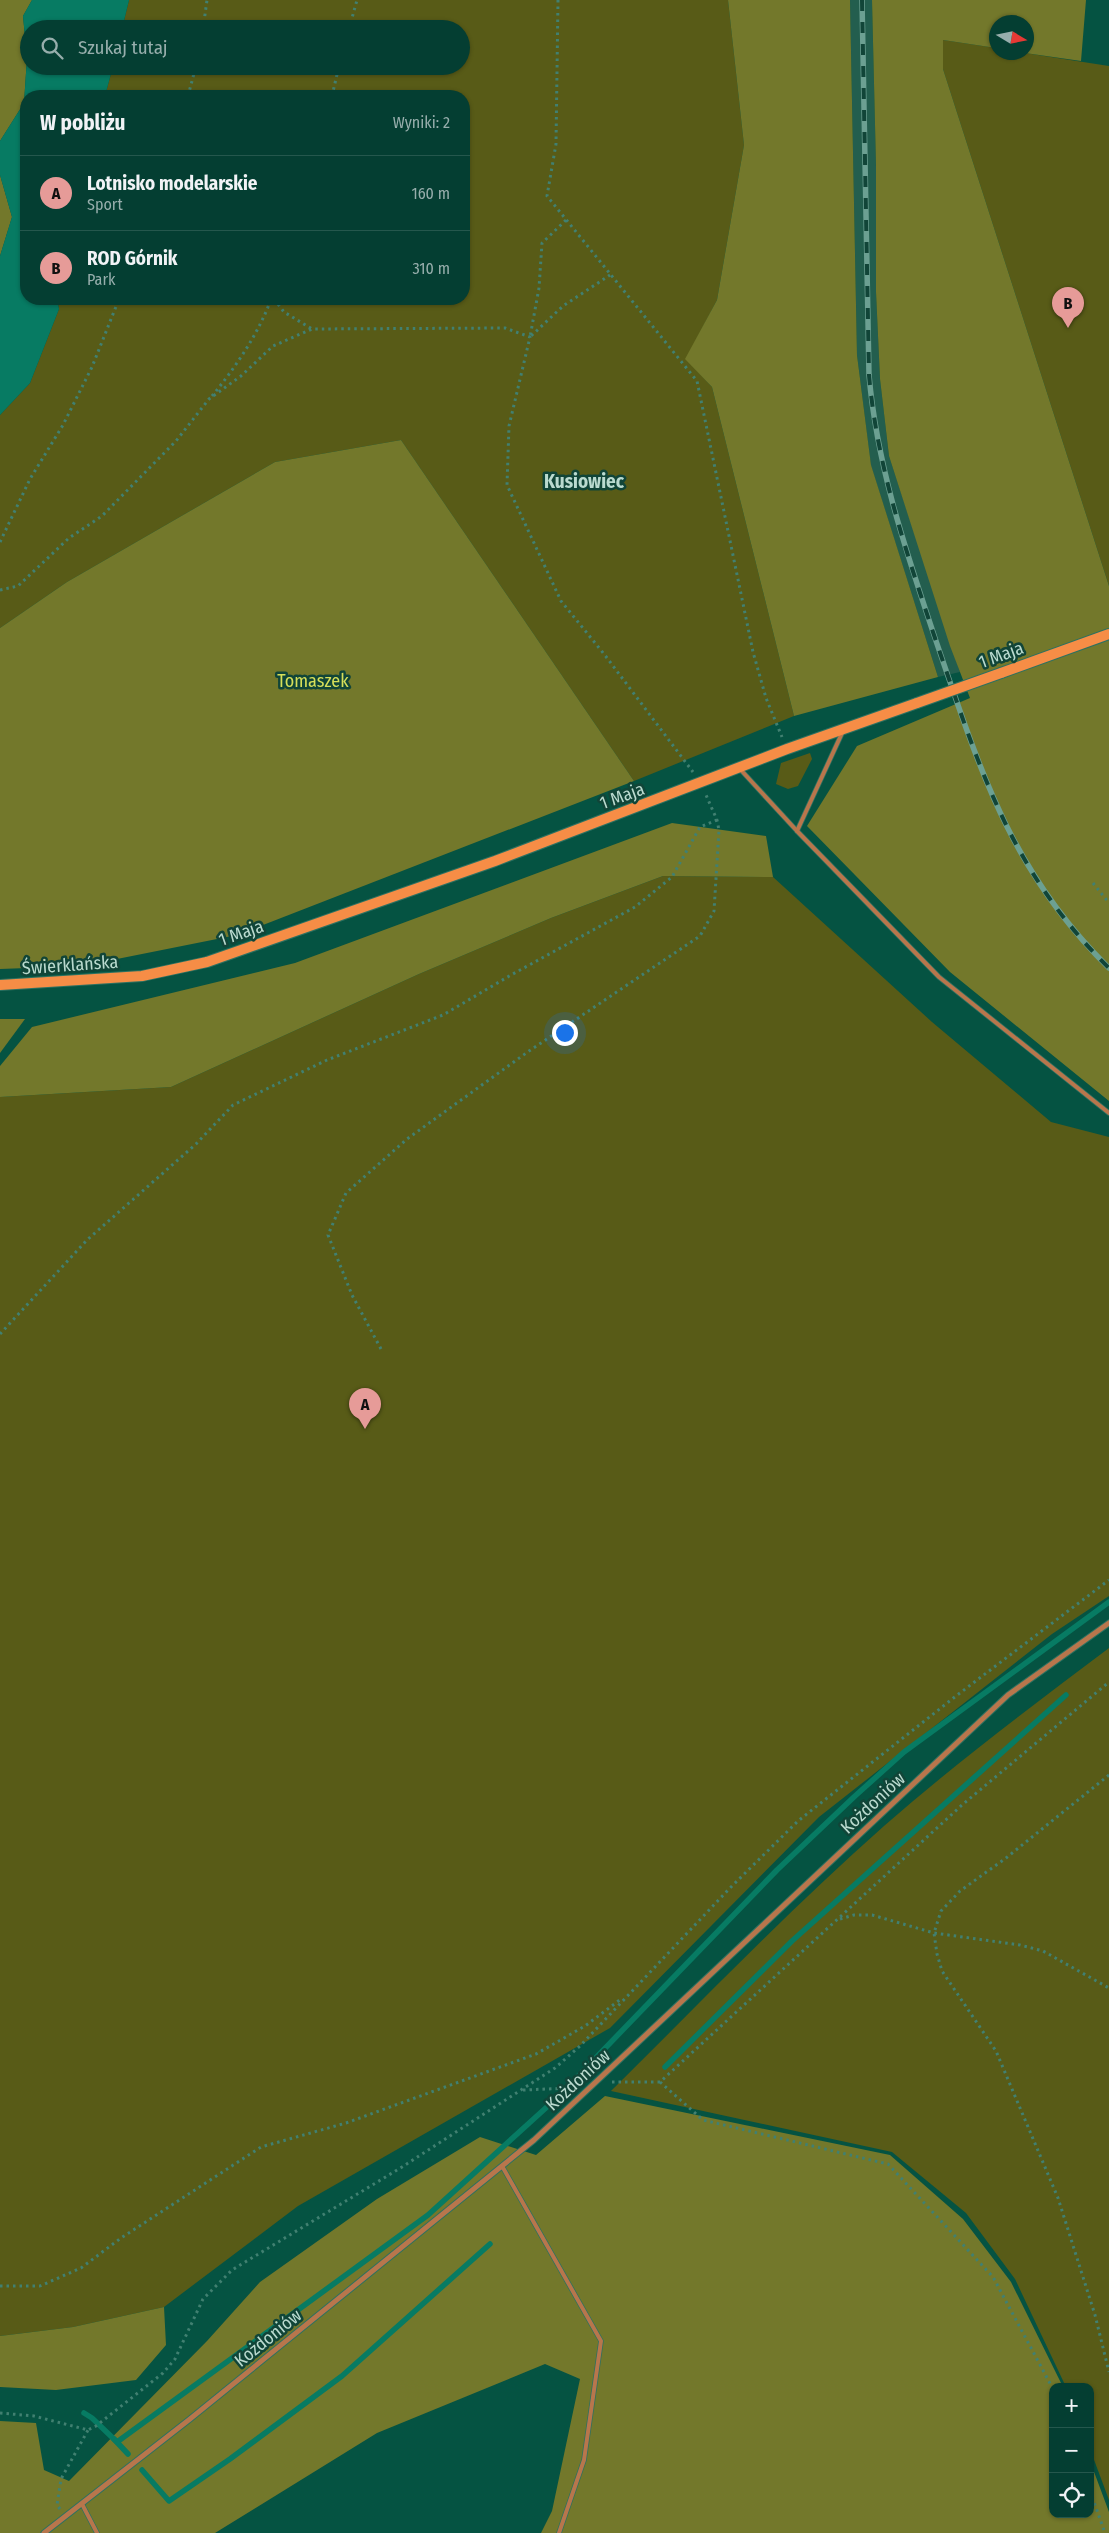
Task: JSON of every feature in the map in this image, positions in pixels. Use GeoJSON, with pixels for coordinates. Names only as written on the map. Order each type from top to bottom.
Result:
{"type":"FeatureCollection","features":[{"type":"Feature","properties":{"kind":"main road","name":"1 Maja"},"geometry":{"type":"LineString","coordinates":[[142,976],[207,962],[495,860],[701,784],[787,749],[1109,634]]}},
{"type":"Feature","properties":{"kind":"main road","name":"Świerklańska"},"geometry":{"type":"LineString","coordinates":[[0,985],[142,976]]}},
{"type":"Feature","properties":{"kind":"street","name":"Kożdoniów"},"geometry":{"type":"LineString","coordinates":[[44,2533],[534,2140],[1008,1695],[1109,1622]]}},
{"type":"Feature","properties":{"kind":"lane"},"geometry":{"type":"LineString","coordinates":[[797,832],[844,730]]}},
{"type":"Feature","properties":{"kind":"lane"},"geometry":{"type":"LineString","coordinates":[[740,769],[797,832],[939,977],[1109,1113]]}},
{"type":"Feature","properties":{"kind":"lane"},"geometry":{"type":"LineString","coordinates":[[502,2166],[601,2341],[584,2460],[559,2533]]}},
{"type":"Feature","properties":{"kind":"lane"},"geometry":{"type":"LineString","coordinates":[[82,2504],[97,2533]]}},
{"type":"Feature","properties":{"kind":"path"},"geometry":{"type":"LineString","coordinates":[[204,20],[207,0]]}},
{"type":"Feature","properties":{"kind":"path"},"geometry":{"type":"LineString","coordinates":[[351,20],[357,0]]}},
{"type":"Feature","properties":{"kind":"path"},"geometry":{"type":"LineString","coordinates":[[558,0],[556,144],[547,196],[697,381],[753,652],[766,698],[787,749]]}},
{"type":"Feature","properties":{"kind":"path"},"geometry":{"type":"LineString","coordinates":[[190,90],[194,75]]}},
{"type":"Feature","properties":{"kind":"path"},"geometry":{"type":"LineString","coordinates":[[333,90],[337,75]]}},
{"type":"Feature","properties":{"kind":"path"},"geometry":{"type":"LineString","coordinates":[[381,1350],[352,1295],[328,1235],[346,1193],[407,1139],[529,1051],[700,936],[714,911],[719,830],[717,820],[701,784],[604,654],[561,601],[507,485],[509,426],[530,337],[539,288],[542,243],[566,220]]}},
{"type":"Feature","properties":{"kind":"path"},"geometry":{"type":"LineString","coordinates":[[530,337],[563,306],[610,275]]}},
{"type":"Feature","properties":{"kind":"path"},"geometry":{"type":"LineString","coordinates":[[0,542],[30,480],[63,425],[92,367],[117,305]]}},
{"type":"Feature","properties":{"kind":"path"},"geometry":{"type":"LineString","coordinates":[[0,590],[18,586],[69,538],[102,516],[176,441],[226,378],[270,305]]}},
{"type":"Feature","properties":{"kind":"path"},"geometry":{"type":"LineString","coordinates":[[278,305],[284,312],[312,329]]}},
{"type":"Feature","properties":{"kind":"path"},"geometry":{"type":"LineString","coordinates":[[209,400],[241,376],[273,346],[312,329],[505,328],[530,337]]}},
{"type":"Feature","properties":{"kind":"path"},"geometry":{"type":"LineString","coordinates":[[0,1334],[88,1240],[196,1144],[233,1105],[327,1060],[443,1016],[511,975],[635,907],[672,876],[700,827],[717,820]]}},
{"type":"Feature","properties":{"kind":"path"},"geometry":{"type":"LineString","coordinates":[[1092,883],[1109,903]]}},
{"type":"Feature","properties":{"kind":"path"},"geometry":{"type":"LineString","coordinates":[[65,2517],[57,2505],[60,2479],[88,2430],[96,2426],[163,2373],[175,2359],[203,2299],[232,2270],[402,2167],[555,2068],[580,2046],[628,1994],[798,1821],[956,1696],[1109,1580]]}},
{"type":"Feature","properties":{"kind":"path"},"geometry":{"type":"LineString","coordinates":[[522,2090],[566,2090],[595,2082],[660,2082],[962,1805],[1109,1682]]}},
{"type":"Feature","properties":{"kind":"path"},"geometry":{"type":"LineString","coordinates":[[1109,1775],[1006,1858],[960,1891],[941,1911],[934,1933],[942,1971],[996,2051],[1058,2198],[1095,2315],[1109,2372]]}},
{"type":"Feature","properties":{"kind":"path"},"geometry":{"type":"LineString","coordinates":[[839,1919],[854,1915],[872,1915],[934,1933],[1020,1945],[1043,1951],[1109,1988]]}},
{"type":"Feature","properties":{"kind":"path"},"geometry":{"type":"LineString","coordinates":[[0,2286],[40,2286],[80,2268],[120,2238],[261,2147],[346,2122],[536,2054],[585,2026],[628,1994]]}},
{"type":"Feature","properties":{"kind":"path"},"geometry":{"type":"LineString","coordinates":[[660,2082],[703,2120],[888,2164],[993,2277],[1050,2383]]}},
{"type":"Feature","properties":{"kind":"path"},"geometry":{"type":"LineString","coordinates":[[0,2413],[34,2416],[88,2430]]}},
{"type":"Feature","properties":{"kind":"path"},"geometry":{"type":"LineString","coordinates":[[1094,2502],[1105,2533]]}},
{"type":"Feature","properties":{"kind":"shaded area"},"geometry":{"type":"Polygon","coordinates":[[[32,0],[129,0],[124,20],[23,20],[23,16],[32,0]]]}},
{"type":"Feature","properties":{"kind":"shaded area"},"geometry":{"type":"Polygon","coordinates":[[[129,0],[728,0],[744,145],[717,300],[686,359],[712,387],[794,716],[634,781],[401,440],[275,462],[67,582],[0,628],[0,415],[30,383],[59,309],[58,305],[470,305],[470,90],[107,90],[111,75],[470,75],[470,20],[124,20],[129,0]]]}},
{"type":"Feature","properties":{"kind":"shaded area"},"geometry":{"type":"Polygon","coordinates":[[[850,0],[872,0],[876,166],[876,292],[880,379],[889,456],[960,672],[938,677],[871,466],[857,355],[850,0]]]}},
{"type":"Feature","properties":{"kind":"shaded area"},"geometry":{"type":"Polygon","coordinates":[[[943,40],[989,47],[989,60],[1034,60],[1034,54],[1109,66],[1109,586],[943,69],[943,40]]]}},
{"type":"Feature","properties":{"kind":"shaded area"},"geometry":{"type":"Polygon","coordinates":[[[26,75],[111,75],[107,90],[25,90],[26,75]]]}},
{"type":"Feature","properties":{"kind":"shaded area"},"geometry":{"type":"Polygon","coordinates":[[[20,109],[20,305],[58,305],[59,309],[30,383],[0,415],[0,256],[12,217],[0,175],[0,141],[20,109]]]}},
{"type":"Feature","properties":{"kind":"shaded area"},"geometry":{"type":"Polygon","coordinates":[[[810,753],[812,759],[798,786],[788,789],[776,784],[781,763],[810,753]]]}},
{"type":"Feature","properties":{"kind":"shaded area"},"geometry":{"type":"Polygon","coordinates":[[[663,876],[773,877],[932,1022],[1051,1122],[1109,1137],[1109,1596],[1052,1634],[819,1817],[610,2028],[298,2206],[164,2307],[73,2327],[0,2336],[0,1097],[171,1087],[419,974],[551,918],[663,876]]]}},
{"type":"Feature","properties":{"kind":"shaded area"},"geometry":{"type":"Polygon","coordinates":[[[1109,1648],[1109,2500],[1094,2460],[1094,2383],[1064,2383],[1015,2279],[966,2213],[892,2152],[611,2091],[780,1923],[849,1858],[911,1803],[1023,1713],[1109,1648]]]}},
{"type":"Feature","properties":{"kind":"green space"},"geometry":{"type":"Polygon","coordinates":[[[0,0],[32,0],[23,16],[23,20],[20,20],[20,75],[26,75],[25,90],[20,90],[20,109],[0,141],[0,0]]]}},
{"type":"Feature","properties":{"kind":"green space"},"geometry":{"type":"Polygon","coordinates":[[[728,0],[850,0],[857,355],[871,465],[938,677],[794,716],[712,387],[685,359],[717,300],[744,145],[728,0]]]}},
{"type":"Feature","properties":{"kind":"green space"},"geometry":{"type":"Polygon","coordinates":[[[872,0],[1086,0],[1081,61],[1034,54],[1034,15],[989,15],[989,47],[943,40],[943,69],[1109,586],[1109,1101],[950,972],[807,826],[857,746],[970,698],[950,646],[889,456],[880,379],[876,292],[876,166],[872,0]]]}},
{"type":"Feature","properties":{"kind":"green space"},"geometry":{"type":"Polygon","coordinates":[[[0,175],[12,217],[0,256],[0,175]]]}},
{"type":"Feature","properties":{"kind":"green space","name":"Tomaszek"},"geometry":{"type":"Polygon","coordinates":[[[401,440],[634,781],[237,935],[82,966],[0,969],[0,628],[67,582],[275,462],[401,440]]]}},
{"type":"Feature","properties":{"kind":"green space"},"geometry":{"type":"Polygon","coordinates":[[[672,823],[766,836],[773,877],[663,876],[551,918],[419,974],[171,1087],[0,1097],[0,1066],[32,1027],[295,963],[672,823]]]}},
{"type":"Feature","properties":{"kind":"green space"},"geometry":{"type":"Polygon","coordinates":[[[0,1019],[25,1019],[0,1053],[0,1019]]]}},
{"type":"Feature","properties":{"kind":"green space"},"geometry":{"type":"Polygon","coordinates":[[[605,2096],[890,2155],[963,2219],[1011,2282],[1061,2383],[1049,2383],[1049,2518],[1094,2518],[1094,2472],[1109,2512],[1109,2533],[541,2533],[552,2511],[580,2379],[545,2364],[377,2433],[215,2533],[0,2533],[0,2421],[36,2423],[44,2470],[69,2481],[207,2341],[260,2282],[377,2199],[480,2137],[536,2155],[605,2096]]]}},
{"type":"Feature","properties":{"kind":"green space"},"geometry":{"type":"Polygon","coordinates":[[[164,2307],[166,2345],[136,2380],[56,2390],[0,2387],[0,2336],[73,2327],[164,2307]]]}},
{"type":"Feature","properties":{"kind":"waterway"},"geometry":{"type":"LineString","coordinates":[[84,2413],[92,2418],[117,2442],[428,2215],[559,2096],[777,1870],[855,1796],[904,1752],[1109,1602]]}},
{"type":"Feature","properties":{"kind":"waterway"},"geometry":{"type":"LineString","coordinates":[[665,2067],[792,1941],[1066,1695]]}},
{"type":"Feature","properties":{"kind":"waterway"},"geometry":{"type":"LineString","coordinates":[[142,2470],[169,2501],[230,2459],[342,2376],[490,2244]]}},
{"type":"Feature","properties":{"kind":"waterway"},"geometry":{"type":"LineString","coordinates":[[114,2439],[128,2454]]}},
{"type":"Feature","properties":{"kind":"railway"},"geometry":{"type":"LineString","coordinates":[[862,0],[869,375],[879,443],[894,508],[903,541],[967,730],[1001,814],[1022,854],[1046,893],[1075,931],[1109,968]]}},
{"type":"Feature","properties":{"kind":"place","name":"ROD Górnik"},"geometry":{"type":"Point","coordinates":[1068,328]}},
{"type":"Feature","properties":{"kind":"place","name":"Lotnisko modelarskie"},"geometry":{"type":"Point","coordinates":[365,1429]}},
{"type":"Feature","properties":{"kind":"district","name":"Kusiowiec"},"geometry":{"type":"Point","coordinates":[584,481]}}]}
